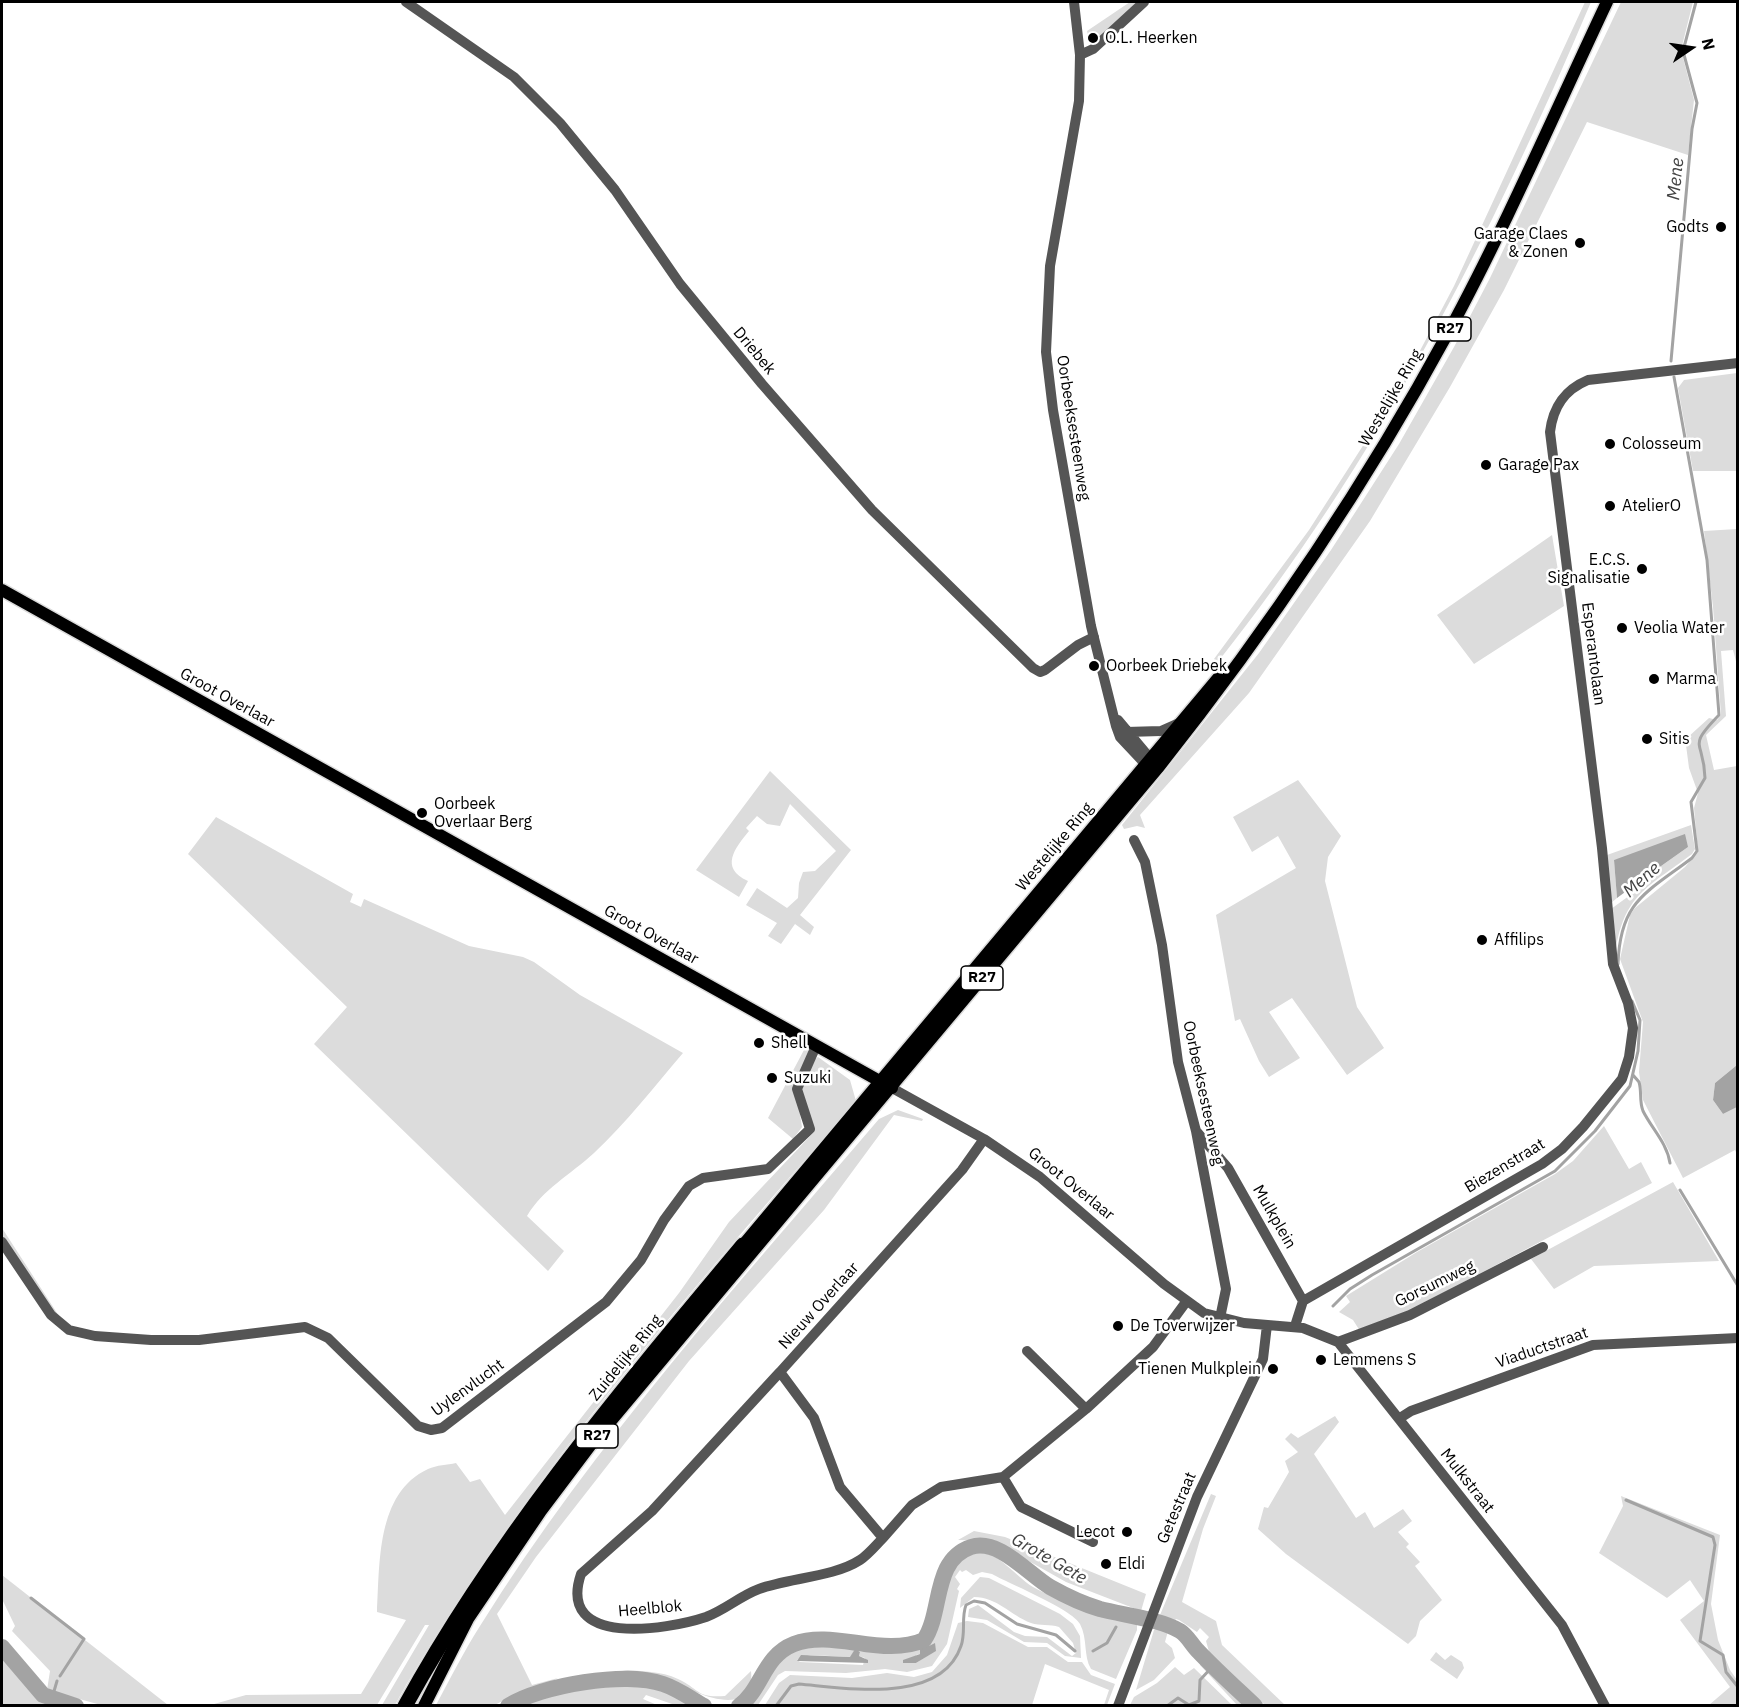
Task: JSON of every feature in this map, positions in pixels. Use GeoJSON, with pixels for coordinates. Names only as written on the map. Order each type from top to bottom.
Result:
{"type":"FeatureCollection","features":[{"type":"Feature","properties":{"kind":"highway","name":"Zuidelijke Ring"},"geometry":{"type":"LineString","coordinates":[[405,1706],[500,1554],[585,1436],[743,1245]]}},
{"type":"Feature","properties":{"kind":"main road","name":"Westelijke Ring"},"geometry":{"type":"LineString","coordinates":[[879,1081],[1229,676],[1298,577],[1371,466],[1443,342],[1482,268],[1607,2]]}},
{"type":"Feature","properties":{"kind":"main road","name":"Groot Overlaar"},"geometry":{"type":"LineString","coordinates":[[2,590],[892,1088]]}},
{"type":"Feature","properties":{"kind":"main road","name":"Westelijke Ring"},"geometry":{"type":"LineString","coordinates":[[892,1088],[1152,766],[1180,723],[1256,635]]}},
{"type":"Feature","properties":{"kind":"main road","name":"Zuidelijke Ring"},"geometry":{"type":"LineString","coordinates":[[743,1245],[879,1081]]}},
{"type":"Feature","properties":{"kind":"main road","name":"Zuidelijke Ring"},"geometry":{"type":"LineString","coordinates":[[424,1706],[468,1619],[541,1511],[590,1446],[697,1315],[892,1088]]}},
{"type":"Feature","properties":{"kind":"street","name":"Driebek"},"geometry":{"type":"LineString","coordinates":[[406,2],[514,77],[553,114],[601,172],[703,313],[794,420],[872,510],[1033,668],[1040,672],[1045,670],[1078,645],[1094,637]]}},
{"type":"Feature","properties":{"kind":"street","name":"Oorbeeksesteenweg"},"geometry":{"type":"LineString","coordinates":[[1074,2],[1080,55],[1075,129],[1048,277],[1046,352],[1053,410],[1094,637],[1120,737],[1152,766]]}},
{"type":"Feature","properties":{"kind":"street"},"geometry":{"type":"LineString","coordinates":[[1080,55],[1093,50],[1144,2]]}},
{"type":"Feature","properties":{"kind":"street","name":"Esperantolaan"},"geometry":{"type":"LineString","coordinates":[[1602,848],[1550,432],[1552,415],[1568,392],[1588,380],[1737,363]]}},
{"type":"Feature","properties":{"kind":"street","name":"Oorbeeksesteenweg"},"geometry":{"type":"LineString","coordinates":[[1114,714],[1152,766]]}},
{"type":"Feature","properties":{"kind":"street"},"geometry":{"type":"LineString","coordinates":[[1126,732],[1161,731],[1180,723]]}},
{"type":"Feature","properties":{"kind":"street","name":"Oorbeeksesteenweg"},"geometry":{"type":"LineString","coordinates":[[1134,840],[1145,862],[1162,945],[1178,1062],[1196,1131],[1226,1289],[1220,1318]]}},
{"type":"Feature","properties":{"kind":"street","name":"Biezenstraat"},"geometry":{"type":"LineString","coordinates":[[1303,1301],[1542,1164],[1562,1149],[1583,1127],[1622,1078],[1629,1058],[1633,1028],[1628,1003],[1613,964],[1602,848]]}},
{"type":"Feature","properties":{"kind":"street","name":"Uylenvlucht"},"geometry":{"type":"LineString","coordinates":[[2,1242],[51,1315],[69,1330],[95,1336],[189,1340],[305,1327],[328,1338],[418,1426],[431,1430],[442,1428],[606,1302],[637,1267],[664,1220],[689,1186],[703,1178],[768,1169],[810,1129],[797,1089],[816,1046]]}},
{"type":"Feature","properties":{"kind":"street","name":"Groot Overlaar"},"geometry":{"type":"LineString","coordinates":[[892,1088],[984,1139],[1040,1178],[1186,1302],[1220,1318],[1267,1325]]}},
{"type":"Feature","properties":{"kind":"street","name":"Mulkplein"},"geometry":{"type":"LineString","coordinates":[[1196,1131],[1228,1168],[1303,1301]]}},
{"type":"Feature","properties":{"kind":"street","name":"Nieuw Overlaar"},"geometry":{"type":"LineString","coordinates":[[884,1538],[840,1487],[814,1418],[780,1372],[963,1170],[984,1139]]}},
{"type":"Feature","properties":{"kind":"street","name":"Gorsumweg"},"geometry":{"type":"LineString","coordinates":[[1338,1342],[1410,1315],[1543,1247]]}},
{"type":"Feature","properties":{"kind":"street"},"geometry":{"type":"LineString","coordinates":[[1295,1326],[1303,1301]]}},
{"type":"Feature","properties":{"kind":"street"},"geometry":{"type":"LineString","coordinates":[[884,1538],[912,1505],[941,1487],[1003,1478],[1086,1409],[1153,1347],[1186,1302]]}},
{"type":"Feature","properties":{"kind":"street","name":"Mulkstraat"},"geometry":{"type":"LineString","coordinates":[[1267,1325],[1295,1326],[1338,1342],[1562,1625],[1605,1706]]}},
{"type":"Feature","properties":{"kind":"street","name":"Getestraat"},"geometry":{"type":"LineString","coordinates":[[1118,1706],[1197,1497],[1263,1359],[1267,1325]]}},
{"type":"Feature","properties":{"kind":"street","name":"Viaductstraat"},"geometry":{"type":"LineString","coordinates":[[1400,1418],[1412,1411],[1593,1345],[1737,1338]]}},
{"type":"Feature","properties":{"kind":"street"},"geometry":{"type":"LineString","coordinates":[[1027,1352],[1086,1409]]}},
{"type":"Feature","properties":{"kind":"street","name":"Heelblok"},"geometry":{"type":"LineString","coordinates":[[780,1372],[651,1511],[581,1574],[578,1585],[578,1604],[590,1619],[604,1628],[676,1624],[722,1610],[756,1590],[860,1560],[884,1538]]}},
{"type":"Feature","properties":{"kind":"street"},"geometry":{"type":"LineString","coordinates":[[1003,1478],[1021,1507],[1093,1542]]}},
{"type":"Feature","properties":{"kind":"shaded area"},"geometry":{"type":"Polygon","coordinates":[[[1130,2],[1139,2],[1094,44],[1090,44],[1087,31],[1130,2]]]}},
{"type":"Feature","properties":{"kind":"shaded area"},"geometry":{"type":"Polygon","coordinates":[[[1585,2],[1591,2],[1513,176],[1426,345],[1379,428],[1329,509],[1275,587],[1217,663],[1214,659],[1309,530],[1403,383],[1454,286],[1585,2]]]}},
{"type":"Feature","properties":{"kind":"shaded area"},"geometry":{"type":"Polygon","coordinates":[[[1621,2],[1693,2],[1681,50],[1694,100],[1688,155],[1587,122],[1504,290],[1450,387],[1370,521],[1249,693],[1140,815],[1145,828],[1137,826],[1124,829],[1122,825],[1259,653],[1331,550],[1399,444],[1490,278],[1621,2]]]}},
{"type":"Feature","properties":{"kind":"shaded area"},"geometry":{"type":"Polygon","coordinates":[[[1737,373],[1737,471],[1693,471],[1678,388],[1684,380],[1737,373]]]}},
{"type":"Feature","properties":{"kind":"shaded area"},"geometry":{"type":"Polygon","coordinates":[[[1737,529],[1737,665],[1733,650],[1721,651],[1726,716],[1706,735],[1714,770],[1737,766],[1737,1065],[1715,1083],[1713,1100],[1723,1114],[1737,1107],[1737,1154],[1735,1150],[1683,1178],[1643,1100],[1639,1072],[1643,1022],[1620,959],[1630,915],[1635,908],[1685,867],[1698,852],[1694,808],[1698,793],[1689,768],[1687,738],[1709,718],[1717,720],[1721,715],[1713,607],[1704,531],[1737,529]]]}},
{"type":"Feature","properties":{"kind":"shaded area"},"geometry":{"type":"Polygon","coordinates":[[[1552,535],[1564,606],[1474,664],[1437,615],[1552,535]]]}},
{"type":"Feature","properties":{"kind":"shaded area"},"geometry":{"type":"Polygon","coordinates":[[[770,771],[851,850],[800,915],[814,927],[810,935],[795,924],[781,944],[768,936],[777,923],[746,905],[757,888],[787,908],[798,898],[799,883],[803,872],[815,871],[836,851],[790,804],[780,826],[767,824],[757,816],[746,828],[749,831],[732,858],[734,870],[748,881],[739,897],[696,870],[770,771]]]}},
{"type":"Feature","properties":{"kind":"shaded area"},"geometry":{"type":"Polygon","coordinates":[[[1298,780],[1341,836],[1328,857],[1325,881],[1357,1007],[1384,1048],[1347,1075],[1292,998],[1269,1012],[1300,1058],[1269,1077],[1240,1019],[1235,1021],[1216,915],[1296,868],[1278,836],[1252,852],[1233,817],[1298,780]]]}},
{"type":"Feature","properties":{"kind":"shaded area"},"geometry":{"type":"Polygon","coordinates":[[[216,817],[353,894],[350,902],[361,907],[364,899],[469,946],[523,957],[534,962],[580,995],[683,1053],[617,1130],[533,1206],[527,1216],[564,1251],[548,1271],[314,1044],[347,1007],[188,854],[216,817]]]}},
{"type":"Feature","properties":{"kind":"shaded area"},"geometry":{"type":"Polygon","coordinates":[[[1691,825],[1695,849],[1692,854],[1650,885],[1631,905],[1624,918],[1615,954],[1611,909],[1644,885],[1642,883],[1648,879],[1647,876],[1688,847],[1614,860],[1617,898],[1611,903],[1607,855],[1691,825]]]}},
{"type":"Feature","properties":{"kind":"shaded area"},"geometry":{"type":"Polygon","coordinates":[[[1685,834],[1688,847],[1647,876],[1644,872],[1633,878],[1636,884],[1617,898],[1614,860],[1685,834]]]}},
{"type":"Feature","properties":{"kind":"shaded area"},"geometry":{"type":"Polygon","coordinates":[[[805,1048],[810,1052],[795,1082],[802,1127],[793,1139],[768,1118],[805,1048]]]}},
{"type":"Feature","properties":{"kind":"shaded area"},"geometry":{"type":"Polygon","coordinates":[[[818,1057],[850,1080],[856,1101],[670,1318],[552,1467],[496,1544],[444,1623],[395,1705],[382,1705],[429,1625],[425,1625],[377,1705],[207,1706],[246,1695],[361,1694],[406,1620],[377,1612],[384,1532],[390,1512],[399,1495],[411,1480],[428,1469],[456,1463],[470,1482],[480,1479],[505,1515],[679,1293],[729,1222],[814,1132],[801,1088],[818,1057]]]}},
{"type":"Feature","properties":{"kind":"shaded area"},"geometry":{"type":"Polygon","coordinates":[[[1737,1065],[1737,1107],[1723,1114],[1713,1100],[1715,1083],[1737,1065]]]}},
{"type":"Feature","properties":{"kind":"shaded area"},"geometry":{"type":"Polygon","coordinates":[[[898,1110],[923,1119],[922,1121],[894,1115],[824,1210],[689,1361],[536,1557],[497,1614],[532,1685],[558,1678],[538,1689],[515,1694],[495,1705],[436,1705],[474,1636],[524,1558],[620,1428],[670,1365],[879,1119],[898,1110]]]}},
{"type":"Feature","properties":{"kind":"shaded area"},"geometry":{"type":"Polygon","coordinates":[[[1604,1126],[1629,1169],[1641,1162],[1652,1183],[1405,1313],[1360,1331],[1353,1320],[1339,1312],[1350,1302],[1346,1296],[1417,1252],[1555,1174],[1573,1161],[1604,1126]]]}},
{"type":"Feature","properties":{"kind":"shaded area"},"geometry":{"type":"Polygon","coordinates":[[[1673,1182],[1719,1261],[1594,1266],[1554,1289],[1531,1259],[1673,1182]]]}},
{"type":"Feature","properties":{"kind":"shaded area"},"geometry":{"type":"Polygon","coordinates":[[[2,1228],[66,1324],[56,1318],[2,1238],[2,1228]]]}},
{"type":"Feature","properties":{"kind":"shaded area"},"geometry":{"type":"Polygon","coordinates":[[[1335,1416],[1339,1422],[1314,1454],[1356,1518],[1365,1512],[1374,1528],[1403,1509],[1412,1521],[1398,1532],[1409,1544],[1406,1547],[1420,1562],[1415,1566],[1442,1600],[1420,1621],[1416,1636],[1408,1644],[1286,1554],[1258,1529],[1264,1507],[1268,1508],[1289,1472],[1285,1461],[1298,1452],[1285,1439],[1291,1433],[1298,1438],[1335,1416]]]}},
{"type":"Feature","properties":{"kind":"shaded area"},"geometry":{"type":"Polygon","coordinates":[[[1211,1494],[1216,1496],[1203,1529],[1182,1602],[1216,1621],[1222,1645],[1285,1705],[1265,1705],[1210,1655],[1206,1641],[1209,1637],[1200,1628],[1197,1632],[1179,1620],[1176,1619],[1173,1623],[1162,1619],[1160,1615],[1211,1494]]]}},
{"type":"Feature","properties":{"kind":"shaded area"},"geometry":{"type":"Polygon","coordinates":[[[1621,1496],[1720,1535],[1711,1604],[1718,1640],[1730,1670],[1737,1680],[1737,1705],[1709,1705],[1730,1687],[1680,1620],[1704,1601],[1690,1580],[1667,1598],[1599,1553],[1623,1506],[1621,1496]]]}},
{"type":"Feature","properties":{"kind":"shaded area"},"geometry":{"type":"Polygon","coordinates":[[[974,1531],[1005,1537],[1146,1594],[1141,1611],[1066,1582],[993,1541],[958,1540],[974,1531]]]}},
{"type":"Feature","properties":{"kind":"shaded area"},"geometry":{"type":"Polygon","coordinates":[[[979,1550],[994,1556],[1033,1587],[1085,1611],[1086,1608],[1116,1619],[1131,1618],[1137,1621],[1137,1630],[1116,1679],[1091,1669],[1080,1624],[1065,1611],[992,1574],[982,1572],[973,1575],[966,1570],[962,1572],[960,1570],[955,1577],[960,1584],[957,1589],[959,1591],[947,1644],[932,1666],[907,1672],[885,1669],[846,1673],[785,1671],[778,1675],[758,1705],[745,1706],[774,1666],[794,1649],[809,1646],[851,1647],[855,1649],[851,1657],[810,1655],[797,1660],[863,1665],[865,1658],[859,1656],[860,1652],[894,1652],[920,1647],[920,1654],[916,1655],[916,1663],[936,1650],[927,1644],[939,1623],[946,1587],[953,1567],[967,1553],[979,1550]]]}},
{"type":"Feature","properties":{"kind":"shaded area"},"geometry":{"type":"Polygon","coordinates":[[[2,1575],[168,1705],[101,1705],[47,1690],[50,1671],[12,1631],[15,1626],[2,1599],[2,1575]]]}},
{"type":"Feature","properties":{"kind":"shaded area"},"geometry":{"type":"Polygon","coordinates":[[[980,1577],[989,1578],[1060,1614],[1073,1624],[1080,1636],[1081,1658],[1065,1656],[1047,1643],[1024,1642],[987,1620],[968,1617],[969,1609],[978,1605],[1014,1632],[1025,1636],[1047,1637],[1072,1656],[1076,1653],[1073,1643],[1059,1627],[1023,1620],[990,1600],[974,1597],[960,1608],[961,1598],[980,1577]]]}},
{"type":"Feature","properties":{"kind":"shaded area"},"geometry":{"type":"Polygon","coordinates":[[[967,1621],[983,1623],[1028,1647],[1047,1647],[1068,1662],[1082,1662],[1091,1675],[1115,1684],[1107,1705],[1104,1705],[1109,1690],[1045,1664],[1032,1705],[765,1705],[779,1683],[790,1675],[852,1678],[887,1673],[914,1677],[932,1672],[947,1655],[958,1623],[967,1621]]]}},
{"type":"Feature","properties":{"kind":"shaded area"},"geometry":{"type":"Polygon","coordinates":[[[1158,1628],[1168,1631],[1165,1642],[1172,1648],[1175,1658],[1154,1680],[1136,1690],[1154,1630],[1158,1628]]]}},
{"type":"Feature","properties":{"kind":"shaded area"},"geometry":{"type":"Polygon","coordinates":[[[927,1642],[929,1646],[935,1643],[936,1651],[916,1663],[903,1663],[903,1660],[920,1654],[920,1647],[927,1642]]]}},
{"type":"Feature","properties":{"kind":"shaded area"},"geometry":{"type":"Polygon","coordinates":[[[855,1649],[860,1652],[859,1656],[868,1660],[868,1663],[797,1661],[801,1655],[850,1657],[855,1649]]]}},
{"type":"Feature","properties":{"kind":"shaded area"},"geometry":{"type":"Polygon","coordinates":[[[1436,1652],[1445,1660],[1451,1655],[1462,1662],[1464,1668],[1457,1679],[1430,1660],[1436,1652]]]}},
{"type":"Feature","properties":{"kind":"shaded area"},"geometry":{"type":"Polygon","coordinates":[[[2,1658],[43,1701],[57,1705],[2,1705],[2,1658]]]}},
{"type":"Feature","properties":{"kind":"shaded area"},"geometry":{"type":"Polygon","coordinates":[[[1204,1661],[1250,1705],[1237,1705],[1200,1665],[1204,1661]]]}},
{"type":"Feature","properties":{"kind":"shaded area"},"geometry":{"type":"Polygon","coordinates":[[[1175,1667],[1184,1675],[1194,1668],[1232,1705],[1130,1705],[1134,1697],[1157,1683],[1175,1667]]]}},
{"type":"Feature","properties":{"kind":"shaded area"},"geometry":{"type":"Polygon","coordinates":[[[622,1670],[665,1674],[709,1696],[725,1696],[751,1671],[751,1678],[749,1688],[743,1697],[725,1700],[705,1696],[663,1677],[622,1670]]]}},
{"type":"Feature","properties":{"kind":"shaded area"},"geometry":{"type":"Polygon","coordinates":[[[624,1683],[668,1692],[691,1705],[675,1705],[646,1695],[643,1699],[657,1705],[518,1705],[589,1687],[624,1683]]]}},
{"type":"Feature","properties":{"kind":"waterway","name":"Mene"},"geometry":{"type":"LineString","coordinates":[[1671,361],[1692,129],[1697,103],[1683,51],[1696,2]]}},
{"type":"Feature","properties":{"kind":"waterway","name":"Mene"},"geometry":{"type":"LineString","coordinates":[[1618,964],[1620,943],[1630,912],[1649,890],[1692,858],[1697,851],[1691,802],[1705,778],[1699,745],[1703,734],[1719,715],[1707,560],[1674,377]]}},
{"type":"Feature","properties":{"kind":"waterway","name":"Mene"},"geometry":{"type":"LineString","coordinates":[[1333,1306],[1350,1289],[1372,1275],[1555,1171],[1595,1131],[1630,1086],[1638,1051],[1640,1020],[1632,1001]]}},
{"type":"Feature","properties":{"kind":"waterway"},"geometry":{"type":"LineString","coordinates":[[1633,1075],[1639,1082],[1643,1111],[1663,1143],[1670,1163]]}},
{"type":"Feature","properties":{"kind":"waterway"},"geometry":{"type":"LineString","coordinates":[[1680,1190],[1738,1286]]}},
{"type":"Feature","properties":{"kind":"waterway"},"geometry":{"type":"LineString","coordinates":[[1626,1500],[1713,1537],[1715,1545],[1700,1641],[1723,1655],[1726,1672],[1738,1687]]}},
{"type":"Feature","properties":{"kind":"waterway","name":"Grote Gete"},"geometry":{"type":"LineString","coordinates":[[739,1706],[747,1699],[776,1657],[784,1649],[794,1644],[809,1640],[825,1640],[892,1646],[908,1645],[924,1640],[930,1628],[940,1588],[950,1563],[971,1547],[982,1546],[1002,1552],[1041,1581],[1068,1597],[1100,1609],[1162,1623],[1180,1631],[1255,1706]]}},
{"type":"Feature","properties":{"kind":"waterway"},"geometry":{"type":"LineString","coordinates":[[31,1598],[84,1639],[60,1676]]}},
{"type":"Feature","properties":{"kind":"waterway"},"geometry":{"type":"LineString","coordinates":[[776,1706],[791,1686],[799,1684],[890,1689],[914,1685],[934,1677],[950,1665],[961,1646],[966,1605],[974,1601],[985,1603],[1017,1624],[1056,1635],[1075,1651]]}},
{"type":"Feature","properties":{"kind":"waterway","name":"Grote Gete"},"geometry":{"type":"LineString","coordinates":[[1118,1619],[1119,1613]]}},
{"type":"Feature","properties":{"kind":"waterway","name":"Mene"},"geometry":{"type":"LineString","coordinates":[[1167,1627],[1169,1621]]}},
{"type":"Feature","properties":{"kind":"waterway"},"geometry":{"type":"LineString","coordinates":[[1093,1651],[1107,1643],[1116,1627]]}},
{"type":"Feature","properties":{"kind":"waterway","name":"Grote Gete"},"geometry":{"type":"LineString","coordinates":[[2,1647],[43,1695],[76,1706]]}},
{"type":"Feature","properties":{"kind":"waterway"},"geometry":{"type":"LineString","coordinates":[[1167,1706],[1178,1698],[1189,1705],[1199,1701],[1200,1680],[1213,1666]]}},
{"type":"Feature","properties":{"kind":"waterway","name":"Grote Gete"},"geometry":{"type":"LineString","coordinates":[[508,1706],[523,1698],[562,1686],[628,1679],[663,1684],[704,1706]]}},
{"type":"Feature","properties":{"kind":"waterway"},"geometry":{"type":"LineString","coordinates":[[52,1698],[57,1681]]}},
{"type":"Feature","properties":{"kind":"place","name":"O.L. Heerken"},"geometry":{"type":"Point","coordinates":[1093,38]}},
{"type":"Feature","properties":{"kind":"place","name":"Godts"},"geometry":{"type":"Point","coordinates":[1721,227]}},
{"type":"Feature","properties":{"kind":"place","name":"Garage Claes & Zonen"},"geometry":{"type":"Point","coordinates":[1580,243]}},
{"type":"Feature","properties":{"kind":"place","name":"Colosseum"},"geometry":{"type":"Point","coordinates":[1610,444]}},
{"type":"Feature","properties":{"kind":"place","name":"Garage Pax"},"geometry":{"type":"Point","coordinates":[1486,465]}},
{"type":"Feature","properties":{"kind":"place","name":"AtelierO"},"geometry":{"type":"Point","coordinates":[1610,506]}},
{"type":"Feature","properties":{"kind":"place","name":"E.C.S. Signalisatie"},"geometry":{"type":"Point","coordinates":[1642,569]}},
{"type":"Feature","properties":{"kind":"place","name":"Veolia Water"},"geometry":{"type":"Point","coordinates":[1622,628]}},
{"type":"Feature","properties":{"kind":"place","name":"Oorbeek Driebek"},"geometry":{"type":"Point","coordinates":[1094,666]}},
{"type":"Feature","properties":{"kind":"place","name":"Marma"},"geometry":{"type":"Point","coordinates":[1654,679]}},
{"type":"Feature","properties":{"kind":"place","name":"Sitis"},"geometry":{"type":"Point","coordinates":[1647,739]}},
{"type":"Feature","properties":{"kind":"place","name":"Oorbeek Overlaar Berg"},"geometry":{"type":"Point","coordinates":[422,813]}},
{"type":"Feature","properties":{"kind":"place","name":"Affilips"},"geometry":{"type":"Point","coordinates":[1482,940]}},
{"type":"Feature","properties":{"kind":"place","name":"Shell"},"geometry":{"type":"Point","coordinates":[759,1043]}},
{"type":"Feature","properties":{"kind":"place","name":"Suzuki"},"geometry":{"type":"Point","coordinates":[772,1078]}},
{"type":"Feature","properties":{"kind":"place","name":"De Toverwijzer"},"geometry":{"type":"Point","coordinates":[1118,1326]}},
{"type":"Feature","properties":{"kind":"place","name":"Lemmens S"},"geometry":{"type":"Point","coordinates":[1321,1360]}},
{"type":"Feature","properties":{"kind":"place","name":"Tienen Mulkplein"},"geometry":{"type":"Point","coordinates":[1273,1369]}},
{"type":"Feature","properties":{"kind":"place","name":"Lecot"},"geometry":{"type":"Point","coordinates":[1127,1532]}},
{"type":"Feature","properties":{"kind":"place","name":"Eldi"},"geometry":{"type":"Point","coordinates":[1106,1564]}}]}
